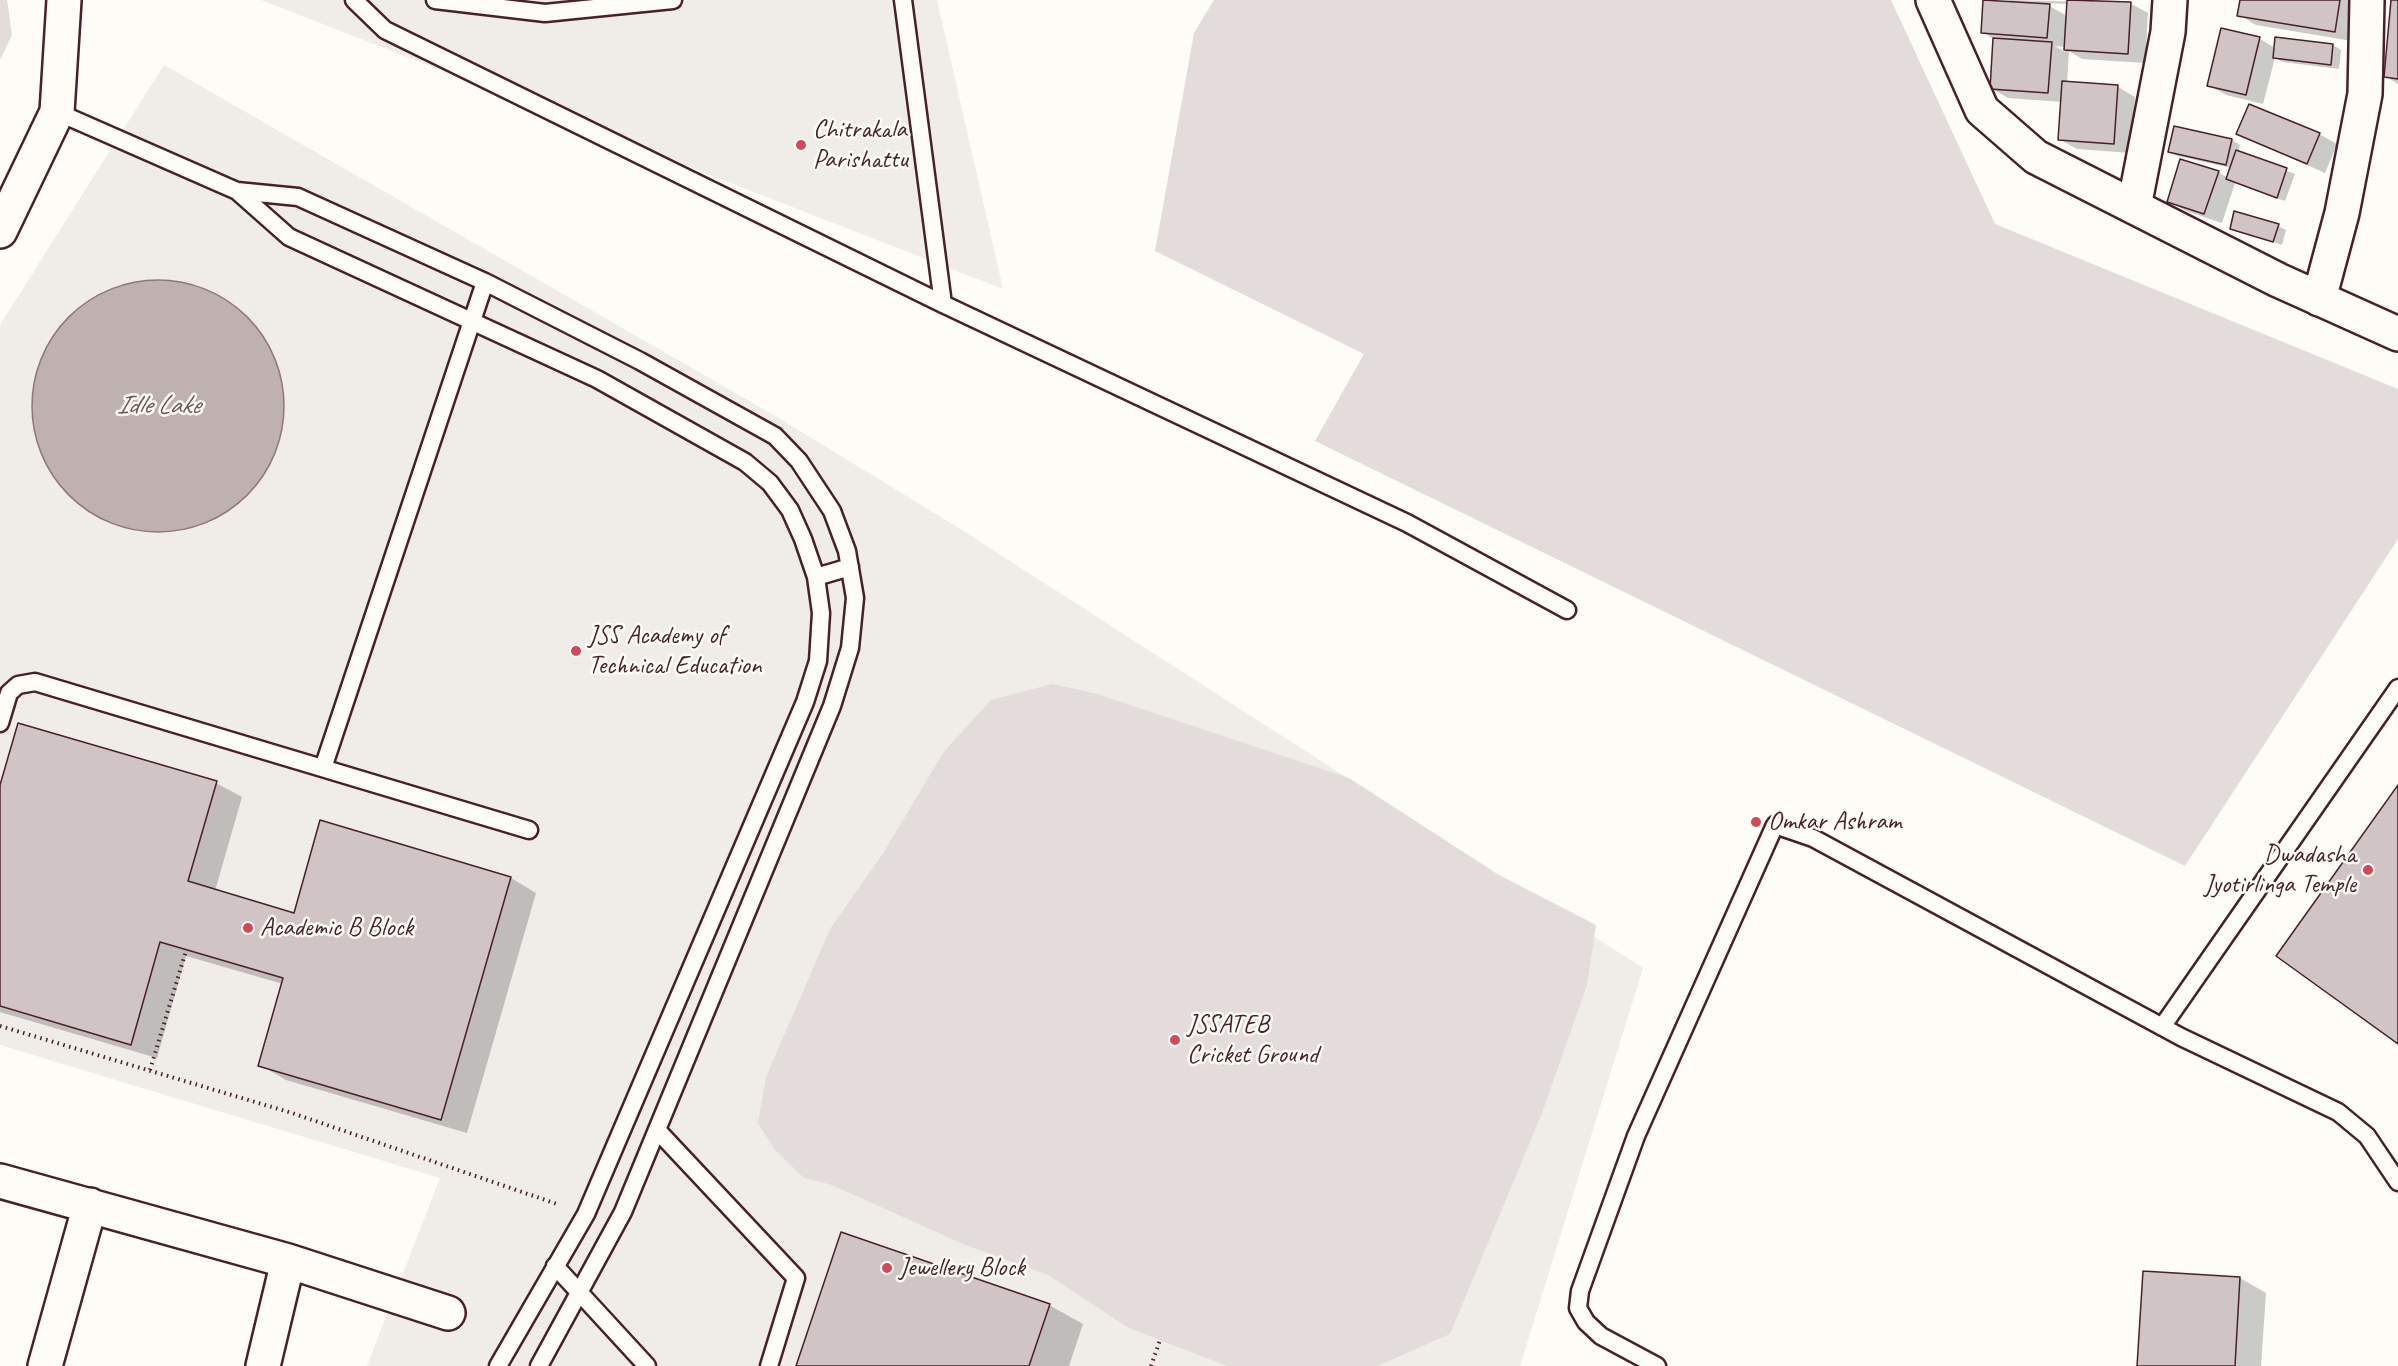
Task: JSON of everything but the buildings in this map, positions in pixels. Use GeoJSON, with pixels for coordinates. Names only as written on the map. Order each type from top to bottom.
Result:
{"type":"FeatureCollection","features":[{"type":"Feature","properties":{"kind":"street"},"geometry":{"type":"LineString","coordinates":[[0,231],[57,112],[64,0]]}},
{"type":"Feature","properties":{"kind":"street"},"geometry":{"type":"LineString","coordinates":[[1933,0],[1982,110],[2037,157],[2319,299],[2398,334]]}},
{"type":"Feature","properties":{"kind":"street"},"geometry":{"type":"LineString","coordinates":[[1953,46],[1960,0]]}},
{"type":"Feature","properties":{"kind":"street"},"geometry":{"type":"LineString","coordinates":[[2134,207],[2168,32],[2170,0]]}},
{"type":"Feature","properties":{"kind":"street"},"geometry":{"type":"LineString","coordinates":[[2319,299],[2343,213],[2365,94],[2367,0]]}},
{"type":"Feature","properties":{"kind":"street"},"geometry":{"type":"LineString","coordinates":[[0,1181],[288,1261],[448,1313]]}},
{"type":"Feature","properties":{"kind":"street"},"geometry":{"type":"LineString","coordinates":[[45,1366],[90,1205]]}},
{"type":"Feature","properties":{"kind":"street"},"geometry":{"type":"LineString","coordinates":[[263,1366],[288,1261]]}},
{"type":"Feature","properties":{"kind":"lane"},"geometry":{"type":"LineString","coordinates":[[354,0],[385,30],[943,304],[1407,523],[1567,610]]}},
{"type":"Feature","properties":{"kind":"lane"},"geometry":{"type":"LineString","coordinates":[[435,0],[545,13],[673,0]]}},
{"type":"Feature","properties":{"kind":"lane"},"geometry":{"type":"LineString","coordinates":[[903,0],[943,304]]}},
{"type":"Feature","properties":{"kind":"lane"},"geometry":{"type":"LineString","coordinates":[[57,112],[237,191],[289,237],[597,379],[745,462],[770,483],[790,510],[816,577],[821,614],[818,661],[805,702],[586,1214],[498,1366]]}},
{"type":"Feature","properties":{"kind":"lane"},"geometry":{"type":"LineString","coordinates":[[237,191],[298,197],[485,282],[639,361],[775,436],[799,461],[832,512],[848,551],[855,598],[850,648],[832,706],[623,1212],[538,1366]]}},
{"type":"Feature","properties":{"kind":"lane"},"geometry":{"type":"LineString","coordinates":[[323,768],[485,282]]}},
{"type":"Feature","properties":{"kind":"lane"},"geometry":{"type":"LineString","coordinates":[[816,577],[850,567]]}},
{"type":"Feature","properties":{"kind":"lane"},"geometry":{"type":"LineString","coordinates":[[0,723],[9,693],[18,685],[34,682],[529,830]]}},
{"type":"Feature","properties":{"kind":"lane"},"geometry":{"type":"LineString","coordinates":[[2162,1027],[2398,688]]}},
{"type":"Feature","properties":{"kind":"lane"},"geometry":{"type":"LineString","coordinates":[[1657,1366],[1600,1336],[1586,1322],[1578,1308],[1580,1291],[1636,1136],[1775,825],[1813,838],[2162,1027],[2338,1112],[2367,1136],[2398,1182]]}},
{"type":"Feature","properties":{"kind":"lane"},"geometry":{"type":"LineString","coordinates":[[657,1131],[796,1278],[769,1366]]}},
{"type":"Feature","properties":{"kind":"lane"},"geometry":{"type":"LineString","coordinates":[[555,1266],[647,1366]]}},
{"type":"Feature","properties":{"kind":"path"},"geometry":{"type":"LineString","coordinates":[[150,1070],[186,951]]}},
{"type":"Feature","properties":{"kind":"path"},"geometry":{"type":"LineString","coordinates":[[0,1026],[362,1136],[586,1214]]}},
{"type":"Feature","properties":{"kind":"path"},"geometry":{"type":"LineString","coordinates":[[1151,1366],[1160,1340]]}},
{"type":"Feature","properties":{"kind":"shaded area"},"geometry":{"type":"Polygon","coordinates":[[[0,0],[7,0],[12,35],[0,60],[0,0]]]}},
{"type":"Feature","properties":{"kind":"shaded area","name":"Chitrakala Parishattu"},"geometry":{"type":"Polygon","coordinates":[[[261,0],[937,0],[1003,289],[261,0]]]}},
{"type":"Feature","properties":{"kind":"shaded area"},"geometry":{"type":"Polygon","coordinates":[[[1214,0],[1891,0],[1995,224],[2398,389],[2398,539],[2185,866],[1315,441],[1364,354],[1155,251],[1194,33],[1214,0]]]}},
{"type":"Feature","properties":{"kind":"shaded area","name":"JSS Academy of Technical Education"},"geometry":{"type":"Polygon","coordinates":[[[164,65],[772,414],[954,525],[1643,968],[1520,1366],[367,1366],[440,1178],[0,1045],[0,325],[164,65]]]}},
{"type":"Feature","properties":{"kind":"shaded area","name":"JSSATEB Cricket Ground"},"geometry":{"type":"Polygon","coordinates":[[[1052,684],[1097,694],[1349,778],[1499,875],[1596,925],[1587,985],[1542,1113],[1450,1334],[1377,1366],[1227,1366],[1129,1328],[1048,1275],[963,1244],[832,1185],[804,1178],[775,1150],[758,1123],[766,1077],[830,929],[884,852],[943,753],[991,700],[1052,684]]]}},
{"type":"Feature","properties":{"kind":"water","name":"Idle Lake"},"geometry":{"type":"Polygon","coordinates":[[[158,280],[183,282],[206,289],[228,301],[247,317],[263,336],[275,358],[282,381],[284,406],[282,431],[275,454],[263,476],[247,495],[228,511],[206,523],[183,530],[158,532],[133,530],[110,523],[88,511],[69,495],[53,476],[41,454],[34,431],[32,406],[34,381],[41,358],[53,336],[69,317],[88,301],[110,289],[133,282],[158,280]]]}},
{"type":"Feature","properties":{"kind":"place","name":"Chitrakala Parishattu"},"geometry":{"type":"Point","coordinates":[801,145]}},
{"type":"Feature","properties":{"kind":"place","name":"JSS Academy of Technical Education"},"geometry":{"type":"Point","coordinates":[576,651]}},
{"type":"Feature","properties":{"kind":"place","name":"Omkar Ashram"},"geometry":{"type":"Point","coordinates":[1756,822]}},
{"type":"Feature","properties":{"kind":"place","name":"Dwadasha Jyotirlinga Temple"},"geometry":{"type":"Point","coordinates":[2368,870]}},
{"type":"Feature","properties":{"kind":"place","name":"Academic B Block"},"geometry":{"type":"Point","coordinates":[248,928]}},
{"type":"Feature","properties":{"kind":"place","name":"JSSATEB Cricket Ground"},"geometry":{"type":"Point","coordinates":[1175,1040]}},
{"type":"Feature","properties":{"kind":"place","name":"Jewellery Block"},"geometry":{"type":"Point","coordinates":[887,1268]}}]}
